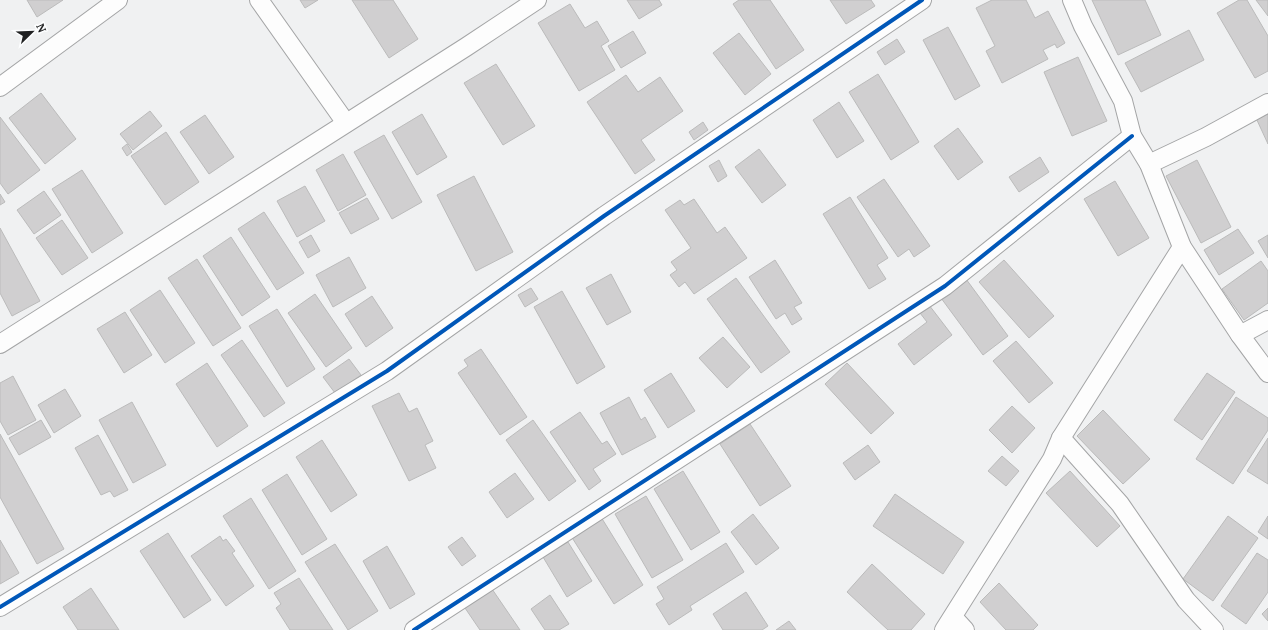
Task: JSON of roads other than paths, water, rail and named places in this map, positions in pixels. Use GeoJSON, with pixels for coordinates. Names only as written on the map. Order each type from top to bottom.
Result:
{"type":"FeatureCollection","features":[{"type":"Feature","properties":{"kind":"street"},"geometry":{"type":"LineString","coordinates":[[0,87],[118,0]]}},
{"type":"Feature","properties":{"kind":"street"},"geometry":{"type":"LineString","coordinates":[[259,0],[346,123]]}},
{"type":"Feature","properties":{"kind":"street"},"geometry":{"type":"LineString","coordinates":[[0,607],[387,371],[604,216],[922,0]]}},
{"type":"Feature","properties":{"kind":"street"},"geometry":{"type":"LineString","coordinates":[[1072,0],[1082,26],[1123,101],[1132,136],[1149,164],[1182,247],[1240,335],[1268,373]]}},
{"type":"Feature","properties":{"kind":"street"},"geometry":{"type":"LineString","coordinates":[[0,344],[466,48],[529,2]]}},
{"type":"Feature","properties":{"kind":"street"},"geometry":{"type":"LineString","coordinates":[[1149,164],[1206,137],[1268,102]]}},
{"type":"Feature","properties":{"kind":"street"},"geometry":{"type":"LineString","coordinates":[[414,630],[945,286],[1132,136]]}},
{"type":"Feature","properties":{"kind":"street"},"geometry":{"type":"LineString","coordinates":[[954,626],[1052,459],[1061,438],[1182,247]]}},
{"type":"Feature","properties":{"kind":"street"},"geometry":{"type":"LineString","coordinates":[[1240,335],[1268,320]]}},
{"type":"Feature","properties":{"kind":"street"},"geometry":{"type":"LineString","coordinates":[[1061,438],[1120,504],[1186,600],[1214,630]]}}]}
